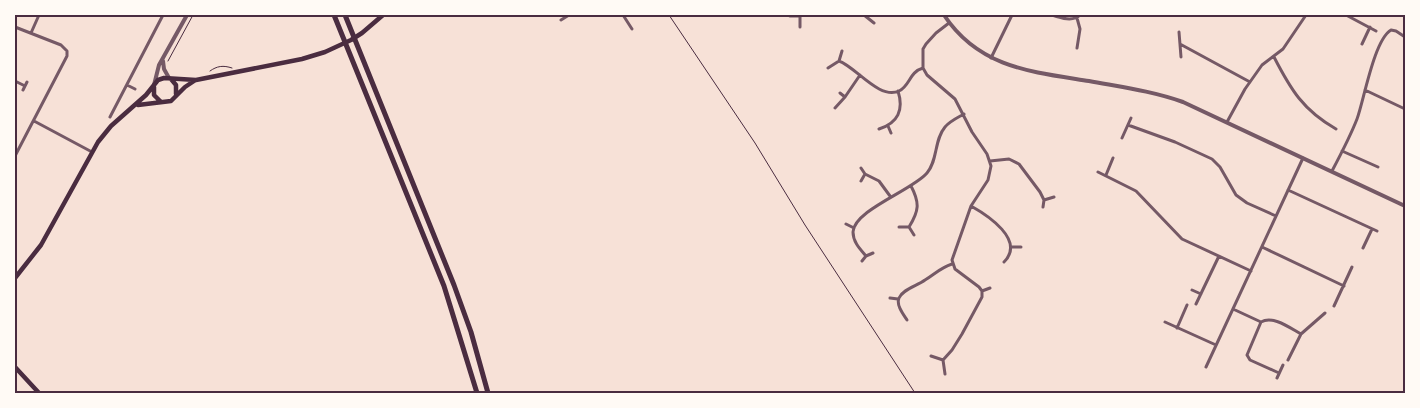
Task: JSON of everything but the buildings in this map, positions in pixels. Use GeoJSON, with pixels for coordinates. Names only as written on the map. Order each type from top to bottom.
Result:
{"type":"FeatureCollection","features":[{"type":"Feature","properties":{"kind":"highway"},"geometry":{"type":"LineString","coordinates":[[334,15],[444,286],[477,393]]}},
{"type":"Feature","properties":{"kind":"highway"},"geometry":{"type":"LineString","coordinates":[[345,15],[454,285],[471,332],[488,393]]}},
{"type":"Feature","properties":{"kind":"main road"},"geometry":{"type":"LineString","coordinates":[[15,278],[45,238],[92,152],[111,126],[136,105],[160,79],[196,80],[295,61],[325,52],[351,40],[383,15]]}},
{"type":"Feature","properties":{"kind":"main road"},"geometry":{"type":"LineString","coordinates":[[170,79],[176,85],[176,96]]}},
{"type":"Feature","properties":{"kind":"main road"},"geometry":{"type":"LineString","coordinates":[[136,105],[171,100],[196,80]]}},
{"type":"Feature","properties":{"kind":"main road"},"geometry":{"type":"LineString","coordinates":[[154,86],[156,97],[164,102]]}},
{"type":"Feature","properties":{"kind":"main road"},"geometry":{"type":"LineString","coordinates":[[15,367],[38,393]]}},
{"type":"Feature","properties":{"kind":"street"},"geometry":{"type":"LineString","coordinates":[[31,33],[38,15]]}},
{"type":"Feature","properties":{"kind":"street"},"geometry":{"type":"LineString","coordinates":[[110,117],[163,15]]}},
{"type":"Feature","properties":{"kind":"street"},"geometry":{"type":"LineString","coordinates":[[154,86],[163,58],[188,15]]}},
{"type":"Feature","properties":{"kind":"street"},"geometry":{"type":"LineString","coordinates":[[562,20],[569,15]]}},
{"type":"Feature","properties":{"kind":"street"},"geometry":{"type":"LineString","coordinates":[[623,15],[632,28]]}},
{"type":"Feature","properties":{"kind":"street"},"geometry":{"type":"LineString","coordinates":[[866,15],[874,23]]}},
{"type":"Feature","properties":{"kind":"street"},"geometry":{"type":"LineString","coordinates":[[944,15],[967,42],[991,58],[1020,70],[1164,95],[1227,122],[1405,206]]}},
{"type":"Feature","properties":{"kind":"street"},"geometry":{"type":"LineString","coordinates":[[991,58],[1012,15]]}},
{"type":"Feature","properties":{"kind":"street"},"geometry":{"type":"LineString","coordinates":[[1052,15],[1071,19],[1078,16],[1080,29],[1077,48]]}},
{"type":"Feature","properties":{"kind":"street"},"geometry":{"type":"LineString","coordinates":[[1227,122],[1262,65],[1283,49],[1306,15]]}},
{"type":"Feature","properties":{"kind":"street"},"geometry":{"type":"LineString","coordinates":[[1346,15],[1376,31]]}},
{"type":"Feature","properties":{"kind":"street"},"geometry":{"type":"LineString","coordinates":[[790,16],[800,16],[800,27]]}},
{"type":"Feature","properties":{"kind":"street"},"geometry":{"type":"LineString","coordinates":[[945,374],[944,360],[977,308],[982,296],[982,290],[975,282],[955,269],[952,264],[954,252],[971,206],[988,180],[990,161],[988,154],[972,132],[955,99],[927,76],[923,68],[923,49],[926,44],[936,33],[950,23]]}},
{"type":"Feature","properties":{"kind":"street"},"geometry":{"type":"LineString","coordinates":[[15,27],[61,45],[68,51],[15,156]]}},
{"type":"Feature","properties":{"kind":"street"},"geometry":{"type":"LineString","coordinates":[[1362,44],[1370,27]]}},
{"type":"Feature","properties":{"kind":"street"},"geometry":{"type":"LineString","coordinates":[[1332,172],[1357,119],[1372,64],[1386,34],[1394,31],[1405,37]]}},
{"type":"Feature","properties":{"kind":"street"},"geometry":{"type":"LineString","coordinates":[[1179,32],[1181,57]]}},
{"type":"Feature","properties":{"kind":"street"},"geometry":{"type":"LineString","coordinates":[[1180,44],[1250,82]]}},
{"type":"Feature","properties":{"kind":"street"},"geometry":{"type":"LineString","coordinates":[[828,68],[839,61],[842,51]]}},
{"type":"Feature","properties":{"kind":"street"},"geometry":{"type":"LineString","coordinates":[[1274,57],[1300,101],[1336,129]]}},
{"type":"Feature","properties":{"kind":"street"},"geometry":{"type":"LineString","coordinates":[[163,58],[164,67],[170,79]]}},
{"type":"Feature","properties":{"kind":"street"},"geometry":{"type":"LineString","coordinates":[[839,61],[852,68],[877,88],[888,92],[898,91],[904,87],[916,70],[923,68]]}},
{"type":"Feature","properties":{"kind":"street"},"geometry":{"type":"LineString","coordinates":[[835,108],[845,98],[860,75]]}},
{"type":"Feature","properties":{"kind":"street"},"geometry":{"type":"LineString","coordinates":[[15,81],[26,84],[23,90]]}},
{"type":"Feature","properties":{"kind":"street"},"geometry":{"type":"LineString","coordinates":[[128,85],[135,89]]}},
{"type":"Feature","properties":{"kind":"street"},"geometry":{"type":"LineString","coordinates":[[1365,90],[1405,109]]}},
{"type":"Feature","properties":{"kind":"street"},"geometry":{"type":"LineString","coordinates":[[879,129],[888,126],[896,119],[901,101],[898,91]]}},
{"type":"Feature","properties":{"kind":"street"},"geometry":{"type":"LineString","coordinates":[[840,93],[845,98]]}},
{"type":"Feature","properties":{"kind":"street"},"geometry":{"type":"LineString","coordinates":[[866,256],[856,243],[853,232],[854,228],[874,208],[890,196],[911,186],[927,173],[945,127],[964,114]]}},
{"type":"Feature","properties":{"kind":"street"},"geometry":{"type":"LineString","coordinates":[[1122,138],[1131,118]]}},
{"type":"Feature","properties":{"kind":"street"},"geometry":{"type":"LineString","coordinates":[[34,121],[92,152]]}},
{"type":"Feature","properties":{"kind":"street"},"geometry":{"type":"LineString","coordinates":[[1128,125],[1175,142],[1212,159],[1220,167],[1236,195],[1247,203],[1276,216]]}},
{"type":"Feature","properties":{"kind":"street"},"geometry":{"type":"LineString","coordinates":[[888,126],[891,133]]}},
{"type":"Feature","properties":{"kind":"street"},"geometry":{"type":"LineString","coordinates":[[1342,152],[1378,167]]}},
{"type":"Feature","properties":{"kind":"street"},"geometry":{"type":"LineString","coordinates":[[1106,176],[1114,158]]}},
{"type":"Feature","properties":{"kind":"street"},"geometry":{"type":"LineString","coordinates":[[1206,367],[1304,158]]}},
{"type":"Feature","properties":{"kind":"street"},"geometry":{"type":"LineString","coordinates":[[990,161],[1009,159],[1019,164],[1025,170],[1044,200],[1043,207]]}},
{"type":"Feature","properties":{"kind":"street"},"geometry":{"type":"LineString","coordinates":[[861,168],[865,174],[879,181],[890,196]]}},
{"type":"Feature","properties":{"kind":"street"},"geometry":{"type":"LineString","coordinates":[[1098,172],[1136,191],[1182,239],[1251,271]]}},
{"type":"Feature","properties":{"kind":"street"},"geometry":{"type":"LineString","coordinates":[[861,180],[865,174]]}},
{"type":"Feature","properties":{"kind":"street"},"geometry":{"type":"LineString","coordinates":[[909,227],[918,209],[917,200],[911,186]]}},
{"type":"Feature","properties":{"kind":"street"},"geometry":{"type":"LineString","coordinates":[[1288,190],[1377,231]]}},
{"type":"Feature","properties":{"kind":"street"},"geometry":{"type":"LineString","coordinates":[[1044,200],[1054,197]]}},
{"type":"Feature","properties":{"kind":"street"},"geometry":{"type":"LineString","coordinates":[[971,206],[994,220],[1005,233],[1011,247],[1010,253],[1004,262]]}},
{"type":"Feature","properties":{"kind":"street"},"geometry":{"type":"LineString","coordinates":[[846,224],[854,228]]}},
{"type":"Feature","properties":{"kind":"street"},"geometry":{"type":"LineString","coordinates":[[899,228],[909,227]]}},
{"type":"Feature","properties":{"kind":"street"},"geometry":{"type":"LineString","coordinates":[[909,227],[914,235]]}},
{"type":"Feature","properties":{"kind":"street"},"geometry":{"type":"LineString","coordinates":[[1362,248],[1372,229]]}},
{"type":"Feature","properties":{"kind":"street"},"geometry":{"type":"LineString","coordinates":[[1011,247],[1021,247]]}},
{"type":"Feature","properties":{"kind":"street"},"geometry":{"type":"LineString","coordinates":[[1262,248],[1344,286]]}},
{"type":"Feature","properties":{"kind":"street"},"geometry":{"type":"LineString","coordinates":[[862,261],[866,256],[873,254]]}},
{"type":"Feature","properties":{"kind":"street"},"geometry":{"type":"LineString","coordinates":[[1196,304],[1218,256]]}},
{"type":"Feature","properties":{"kind":"street"},"geometry":{"type":"LineString","coordinates":[[898,299],[935,272],[952,264]]}},
{"type":"Feature","properties":{"kind":"street"},"geometry":{"type":"LineString","coordinates":[[1334,306],[1352,267]]}},
{"type":"Feature","properties":{"kind":"street"},"geometry":{"type":"LineString","coordinates":[[982,290],[990,288]]}},
{"type":"Feature","properties":{"kind":"street"},"geometry":{"type":"LineString","coordinates":[[1192,290],[1201,294]]}},
{"type":"Feature","properties":{"kind":"street"},"geometry":{"type":"LineString","coordinates":[[890,298],[898,299]]}},
{"type":"Feature","properties":{"kind":"street"},"geometry":{"type":"LineString","coordinates":[[898,299],[900,309],[907,320]]}},
{"type":"Feature","properties":{"kind":"street"},"geometry":{"type":"LineString","coordinates":[[1177,328],[1187,305]]}},
{"type":"Feature","properties":{"kind":"street"},"geometry":{"type":"LineString","coordinates":[[1233,309],[1261,322],[1273,320],[1301,334]]}},
{"type":"Feature","properties":{"kind":"street"},"geometry":{"type":"LineString","coordinates":[[1288,360],[1301,334],[1325,314]]}},
{"type":"Feature","properties":{"kind":"street"},"geometry":{"type":"LineString","coordinates":[[1165,322],[1216,345]]}},
{"type":"Feature","properties":{"kind":"street"},"geometry":{"type":"LineString","coordinates":[[1261,322],[1247,355],[1250,360],[1279,374]]}},
{"type":"Feature","properties":{"kind":"street"},"geometry":{"type":"LineString","coordinates":[[931,356],[944,360]]}},
{"type":"Feature","properties":{"kind":"street"},"geometry":{"type":"LineString","coordinates":[[1277,378],[1283,365]]}},
{"type":"Feature","properties":{"kind":"path"},"geometry":{"type":"LineString","coordinates":[[168,65],[169,58],[193,15]]}},
{"type":"Feature","properties":{"kind":"path"},"geometry":{"type":"LineString","coordinates":[[669,15],[755,143],[805,225],[915,393]]}},
{"type":"Feature","properties":{"kind":"path"},"geometry":{"type":"LineString","coordinates":[[206,74],[215,67],[225,66],[244,72]]}}]}
